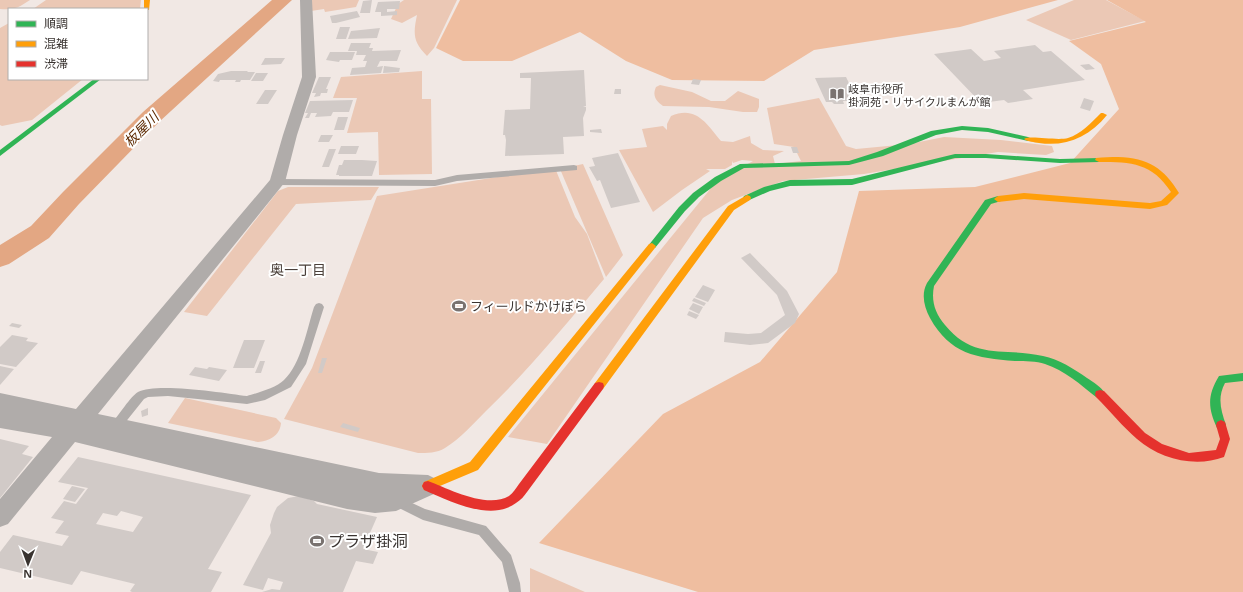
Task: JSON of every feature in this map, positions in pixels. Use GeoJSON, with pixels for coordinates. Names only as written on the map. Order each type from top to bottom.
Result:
{"type":"FeatureCollection","features":[{"type":"Feature","properties":{"kind":"street"},"geometry":{"type":"LineString","coordinates":[[0,516],[278,182],[290,135],[309,77],[306,0]]}},
{"type":"Feature","properties":{"kind":"street"},"geometry":{"type":"LineString","coordinates":[[0,154],[97,80]]}},
{"type":"Feature","properties":{"kind":"street"},"geometry":{"type":"LineString","coordinates":[[0,402],[75,425],[347,498],[375,502],[396,500],[474,466],[682,209],[703,188],[730,171],[743,166],[756,165],[850,162],[874,157],[916,138],[938,131],[962,128],[987,129],[1044,142],[1064,142],[1080,138],[1103,115]]}},
{"type":"Feature","properties":{"kind":"street"},"geometry":{"type":"LineString","coordinates":[[8,133],[23,135]]}},
{"type":"Feature","properties":{"kind":"street"},"geometry":{"type":"LineString","coordinates":[[0,418],[75,425],[116,426],[379,483],[428,486],[471,502],[494,505],[510,501],[523,488],[731,208],[751,196],[790,183],[852,182],[955,156],[986,156],[1060,161],[1119,159],[1138,161],[1156,169],[1168,180],[1174,193],[1170,200],[1158,206],[1140,206],[1024,196],[1003,198],[988,202],[930,285],[927,297],[930,312],[944,332],[960,346],[966,350],[979,354],[1035,358],[1048,361],[1069,372],[1099,393],[1141,436],[1159,448],[1189,458],[1220,454],[1226,439],[1213,401],[1216,388],[1222,380],[1243,377]]}},
{"type":"Feature","properties":{"kind":"street"},"geometry":{"type":"LineString","coordinates":[[379,483],[396,500]]}},
{"type":"Feature","properties":{"kind":"lane"},"geometry":{"type":"LineString","coordinates":[[278,182],[435,183],[457,178],[574,168]]}},
{"type":"Feature","properties":{"kind":"lane"},"geometry":{"type":"LineString","coordinates":[[116,426],[140,396],[147,393],[168,392],[247,400],[261,397],[287,384],[301,364],[319,307]]}},
{"type":"Feature","properties":{"kind":"lane"},"geometry":{"type":"LineString","coordinates":[[396,500],[422,514],[482,530],[506,559],[514,583],[515,592]]}},
{"type":"Feature","properties":{"kind":"shaded area"},"geometry":{"type":"Polygon","coordinates":[[[0,0],[30,0],[16,8],[0,9],[0,0]]]}},
{"type":"Feature","properties":{"kind":"shaded area"},"geometry":{"type":"Polygon","coordinates":[[[46,0],[141,0],[140,8],[34,8],[46,0]]]}},
{"type":"Feature","properties":{"kind":"shaded area"},"geometry":{"type":"Polygon","coordinates":[[[311,0],[359,0],[356,7],[325,12],[324,9],[311,11],[311,0]]]}},
{"type":"Feature","properties":{"kind":"shaded area"},"geometry":{"type":"Polygon","coordinates":[[[404,0],[457,0],[434,48],[427,56],[422,51],[415,37],[417,15],[402,23],[391,19],[398,4],[404,0]]]}},
{"type":"Feature","properties":{"kind":"shaded area"},"geometry":{"type":"Polygon","coordinates":[[[460,0],[1058,0],[960,27],[814,50],[764,81],[672,80],[626,61],[580,32],[512,61],[463,61],[436,48],[460,0]]]}},
{"type":"Feature","properties":{"kind":"shaded area"},"geometry":{"type":"Polygon","coordinates":[[[1074,0],[1106,0],[1145,21],[1071,40],[1026,20],[1074,0]]]}},
{"type":"Feature","properties":{"kind":"shaded area"},"geometry":{"type":"Polygon","coordinates":[[[1107,0],[1243,0],[1243,592],[698,592],[539,543],[663,414],[760,362],[837,272],[859,191],[975,187],[1070,163],[1119,109],[1101,64],[1069,41],[1146,22],[1107,0]]]}},
{"type":"Feature","properties":{"kind":"shaded area"},"geometry":{"type":"Polygon","coordinates":[[[8,24],[8,80],[82,80],[32,120],[2,126],[0,125],[0,28],[8,24]]]}},
{"type":"Feature","properties":{"kind":"shaded area"},"geometry":{"type":"Polygon","coordinates":[[[422,71],[422,99],[431,99],[432,174],[379,175],[378,132],[347,133],[357,98],[333,98],[341,77],[422,71]]]}},
{"type":"Feature","properties":{"kind":"shaded area"},"geometry":{"type":"Polygon","coordinates":[[[660,85],[692,92],[711,101],[725,101],[738,91],[759,99],[759,107],[757,112],[743,112],[709,107],[663,106],[658,102],[654,93],[656,87],[660,85]]]}},
{"type":"Feature","properties":{"kind":"shaded area"},"geometry":{"type":"Polygon","coordinates":[[[819,98],[846,146],[856,149],[909,144],[944,137],[1001,140],[1052,146],[1054,152],[1046,155],[998,152],[864,174],[783,181],[732,200],[703,218],[547,444],[508,437],[716,182],[753,161],[742,160],[733,163],[732,161],[732,165],[725,169],[706,169],[710,171],[653,212],[619,150],[647,147],[642,129],[663,126],[667,130],[667,124],[671,116],[680,113],[687,113],[700,118],[711,128],[721,141],[733,142],[750,136],[751,143],[763,150],[784,151],[773,156],[775,164],[801,161],[794,147],[774,144],[767,108],[819,98]]]}},
{"type":"Feature","properties":{"kind":"shaded area"},"geometry":{"type":"Polygon","coordinates":[[[583,164],[623,255],[606,277],[560,169],[583,164]]]}},
{"type":"Feature","properties":{"kind":"shaded area","name":"フィールドかけぼら"},"geometry":{"type":"Polygon","coordinates":[[[555,168],[575,217],[587,234],[604,279],[532,363],[461,436],[442,450],[418,453],[284,419],[312,368],[377,196],[555,168]]]}},
{"type":"Feature","properties":{"kind":"shaded area"},"geometry":{"type":"Polygon","coordinates":[[[288,187],[379,187],[371,200],[296,204],[207,316],[184,312],[278,191],[288,187]]]}},
{"type":"Feature","properties":{"kind":"shaded area"},"geometry":{"type":"Polygon","coordinates":[[[185,398],[276,418],[281,423],[279,431],[270,439],[258,442],[168,423],[185,398]]]}},
{"type":"Feature","properties":{"kind":"shaded area"},"geometry":{"type":"Polygon","coordinates":[[[530,568],[585,592],[530,592],[530,568]]]}},
{"type":"Feature","properties":{"kind":"building"},"geometry":{"type":"Polygon","coordinates":[[[372,0],[370,13],[360,13],[363,1],[372,0]]]}},
{"type":"Feature","properties":{"kind":"building"},"geometry":{"type":"Polygon","coordinates":[[[400,1],[399,9],[387,9],[387,12],[397,11],[397,15],[381,16],[381,12],[375,12],[378,2],[400,1]]]}},
{"type":"Feature","properties":{"kind":"building"},"geometry":{"type":"Polygon","coordinates":[[[357,11],[360,17],[332,23],[330,16],[357,11]]]}},
{"type":"Feature","properties":{"kind":"building"},"geometry":{"type":"Polygon","coordinates":[[[340,27],[350,27],[346,39],[336,39],[340,27]]]}},
{"type":"Feature","properties":{"kind":"building"},"geometry":{"type":"Polygon","coordinates":[[[380,28],[377,38],[348,39],[351,31],[380,28]]]}},
{"type":"Feature","properties":{"kind":"building"},"geometry":{"type":"Polygon","coordinates":[[[351,43],[371,43],[369,48],[373,48],[372,51],[401,50],[397,61],[380,61],[377,67],[383,66],[381,73],[350,75],[352,68],[365,67],[367,61],[363,61],[366,55],[356,55],[357,51],[348,51],[351,43]]]}},
{"type":"Feature","properties":{"kind":"building"},"geometry":{"type":"Polygon","coordinates":[[[1035,45],[1043,52],[1051,51],[1085,80],[1023,90],[1033,99],[1008,103],[1004,100],[981,103],[934,54],[971,49],[984,61],[1001,58],[994,51],[1035,45]]]}},
{"type":"Feature","properties":{"kind":"building"},"geometry":{"type":"Polygon","coordinates":[[[330,52],[355,52],[352,60],[340,60],[339,62],[326,60],[330,52]]]}},
{"type":"Feature","properties":{"kind":"building"},"geometry":{"type":"Polygon","coordinates":[[[265,58],[285,58],[281,64],[261,65],[265,58]]]}},
{"type":"Feature","properties":{"kind":"building"},"geometry":{"type":"Polygon","coordinates":[[[1089,64],[1095,69],[1086,70],[1080,65],[1089,64]]]}},
{"type":"Feature","properties":{"kind":"building"},"geometry":{"type":"Polygon","coordinates":[[[384,66],[400,68],[399,72],[383,73],[384,66]]]}},
{"type":"Feature","properties":{"kind":"building"},"geometry":{"type":"Polygon","coordinates":[[[584,70],[586,106],[583,107],[586,107],[586,110],[583,118],[584,136],[563,137],[564,154],[505,156],[506,140],[505,135],[503,135],[505,110],[530,109],[531,78],[520,78],[520,73],[584,70]]]}},
{"type":"Feature","properties":{"kind":"building"},"geometry":{"type":"Polygon","coordinates":[[[231,71],[255,72],[250,80],[241,80],[240,82],[235,82],[236,80],[220,80],[219,82],[213,81],[218,74],[231,71]]]}},
{"type":"Feature","properties":{"kind":"building"},"geometry":{"type":"Polygon","coordinates":[[[256,73],[268,73],[263,81],[251,81],[256,73]]]}},
{"type":"Feature","properties":{"kind":"building"},"geometry":{"type":"Polygon","coordinates":[[[319,77],[331,77],[326,89],[328,89],[327,93],[321,93],[320,96],[314,97],[316,93],[312,93],[319,77]]]}},
{"type":"Feature","properties":{"kind":"building","name":"岐阜市役所 掛洞苑・リサイクルまんが館"},"geometry":{"type":"Polygon","coordinates":[[[846,77],[851,87],[848,87],[855,101],[843,101],[844,104],[826,102],[815,78],[846,77]]]}},
{"type":"Feature","properties":{"kind":"building"},"geometry":{"type":"Polygon","coordinates":[[[693,79],[701,80],[699,85],[691,84],[693,79]]]}},
{"type":"Feature","properties":{"kind":"building"},"geometry":{"type":"Polygon","coordinates":[[[615,89],[621,89],[621,94],[614,94],[615,89]]]}},
{"type":"Feature","properties":{"kind":"building"},"geometry":{"type":"Polygon","coordinates":[[[265,90],[277,90],[268,104],[256,104],[265,90]]]}},
{"type":"Feature","properties":{"kind":"building"},"geometry":{"type":"Polygon","coordinates":[[[1084,98],[1094,101],[1090,111],[1080,108],[1084,98]]]}},
{"type":"Feature","properties":{"kind":"building"},"geometry":{"type":"Polygon","coordinates":[[[353,100],[349,112],[333,112],[331,116],[315,117],[317,113],[311,113],[309,118],[305,118],[308,113],[305,113],[310,101],[353,100]]]}},
{"type":"Feature","properties":{"kind":"building"},"geometry":{"type":"Polygon","coordinates":[[[338,117],[348,117],[344,130],[334,130],[338,117]]]}},
{"type":"Feature","properties":{"kind":"building"},"geometry":{"type":"Polygon","coordinates":[[[601,129],[602,133],[590,132],[590,130],[601,129]]]}},
{"type":"Feature","properties":{"kind":"building"},"geometry":{"type":"Polygon","coordinates":[[[321,135],[333,135],[329,142],[318,142],[321,135]]]}},
{"type":"Feature","properties":{"kind":"building"},"geometry":{"type":"Polygon","coordinates":[[[341,146],[359,146],[356,154],[338,154],[341,146]]]}},
{"type":"Feature","properties":{"kind":"building"},"geometry":{"type":"Polygon","coordinates":[[[791,147],[797,147],[799,153],[793,153],[791,147]]]}},
{"type":"Feature","properties":{"kind":"building"},"geometry":{"type":"Polygon","coordinates":[[[329,149],[336,149],[329,167],[322,167],[329,149]]]}},
{"type":"Feature","properties":{"kind":"building"},"geometry":{"type":"Polygon","coordinates":[[[618,153],[640,202],[611,208],[600,180],[597,181],[589,167],[595,166],[592,158],[618,153]]]}},
{"type":"Feature","properties":{"kind":"building"},"geometry":{"type":"Polygon","coordinates":[[[344,160],[377,161],[372,176],[336,175],[339,165],[342,165],[344,160]]]}},
{"type":"Feature","properties":{"kind":"building"},"geometry":{"type":"Polygon","coordinates":[[[750,253],[787,291],[799,314],[795,323],[768,343],[750,345],[724,342],[725,332],[748,334],[761,333],[785,315],[777,295],[741,258],[750,253]]]}},
{"type":"Feature","properties":{"kind":"building"},"geometry":{"type":"Polygon","coordinates":[[[703,285],[715,290],[708,302],[695,297],[703,285]]]}},
{"type":"Feature","properties":{"kind":"building"},"geometry":{"type":"Polygon","coordinates":[[[694,298],[706,303],[704,306],[692,301],[694,298]]]}},
{"type":"Feature","properties":{"kind":"building"},"geometry":{"type":"Polygon","coordinates":[[[693,303],[703,307],[699,314],[689,309],[693,303]]]}},
{"type":"Feature","properties":{"kind":"building"},"geometry":{"type":"Polygon","coordinates":[[[689,311],[699,315],[696,319],[687,315],[689,311]]]}},
{"type":"Feature","properties":{"kind":"building"},"geometry":{"type":"Polygon","coordinates":[[[12,323],[22,325],[19,328],[9,326],[12,323]]]}},
{"type":"Feature","properties":{"kind":"building"},"geometry":{"type":"Polygon","coordinates":[[[12,335],[28,338],[26,341],[38,343],[16,367],[0,364],[0,347],[12,335]]]}},
{"type":"Feature","properties":{"kind":"building"},"geometry":{"type":"Polygon","coordinates":[[[244,340],[265,340],[254,368],[233,368],[244,340]]]}},
{"type":"Feature","properties":{"kind":"building"},"geometry":{"type":"Polygon","coordinates":[[[322,358],[327,358],[322,373],[318,373],[322,358]]]}},
{"type":"Feature","properties":{"kind":"building"},"geometry":{"type":"Polygon","coordinates":[[[260,361],[265,361],[261,373],[255,373],[260,361]]]}},
{"type":"Feature","properties":{"kind":"building"},"geometry":{"type":"Polygon","coordinates":[[[0,366],[14,369],[0,385],[0,366]]]}},
{"type":"Feature","properties":{"kind":"building"},"geometry":{"type":"Polygon","coordinates":[[[195,367],[207,369],[209,367],[227,370],[219,381],[189,375],[195,367]]]}},
{"type":"Feature","properties":{"kind":"building"},"geometry":{"type":"Polygon","coordinates":[[[148,408],[148,415],[142,417],[141,411],[148,408]]]}},
{"type":"Feature","properties":{"kind":"building"},"geometry":{"type":"Polygon","coordinates":[[[343,423],[360,428],[358,432],[340,427],[343,423]]]}},
{"type":"Feature","properties":{"kind":"building"},"geometry":{"type":"Polygon","coordinates":[[[0,439],[29,446],[22,454],[33,457],[0,498],[0,439]]]}},
{"type":"Feature","properties":{"kind":"building"},"geometry":{"type":"Polygon","coordinates":[[[78,457],[251,495],[208,569],[222,572],[211,592],[132,592],[130,591],[135,584],[81,571],[72,585],[0,568],[0,552],[13,535],[62,546],[69,536],[55,533],[64,521],[51,518],[64,501],[76,504],[88,488],[58,482],[78,457]],[[121,511],[117,516],[103,513],[96,524],[133,532],[143,517],[121,511]]]}},
{"type":"Feature","properties":{"kind":"building"},"geometry":{"type":"Polygon","coordinates":[[[72,486],[85,489],[75,502],[63,499],[72,486]]]}},
{"type":"Feature","properties":{"kind":"building","name":"プラザ掛洞"},"geometry":{"type":"Polygon","coordinates":[[[299,496],[314,501],[317,504],[377,517],[363,549],[378,552],[373,564],[356,561],[343,592],[262,592],[272,589],[280,590],[283,582],[268,578],[263,590],[243,585],[271,533],[270,525],[277,507],[288,498],[299,496]]]}},
{"type":"Feature","properties":{"kind":"waterway","name":"板屋川"},"geometry":{"type":"LineString","coordinates":[[0,257],[40,232],[71,198],[151,117],[227,48],[283,0]]}},
{"type":"Feature","properties":{"kind":"traffic: fast"},"geometry":{"type":"LineString","coordinates":[[23,135],[97,80]]}},
{"type":"Feature","properties":{"kind":"traffic: fast"},"geometry":{"type":"LineString","coordinates":[[652,246],[682,209],[696,195],[718,179],[743,166],[849,163],[880,154],[934,133],[962,128],[988,130],[1028,139]]}},
{"type":"Feature","properties":{"kind":"traffic: fast"},"geometry":{"type":"LineString","coordinates":[[0,154],[23,135]]}},
{"type":"Feature","properties":{"kind":"traffic: fast"},"geometry":{"type":"LineString","coordinates":[[747,198],[767,189],[790,183],[852,182],[955,156],[986,156],[1060,161],[1099,160]]}},
{"type":"Feature","properties":{"kind":"traffic: fast"},"geometry":{"type":"LineString","coordinates":[[998,199],[988,202],[930,285],[928,302],[933,315],[947,335],[956,343],[965,348],[985,354],[1034,358],[1048,361],[1068,371],[1100,394]]}},
{"type":"Feature","properties":{"kind":"traffic: fast"},"geometry":{"type":"LineString","coordinates":[[1221,425],[1214,402],[1218,386],[1222,379],[1243,377]]}},
{"type":"Feature","properties":{"kind":"traffic: slow"},"geometry":{"type":"LineString","coordinates":[[147,0],[147,8]]}},
{"type":"Feature","properties":{"kind":"traffic: slow"},"geometry":{"type":"LineString","coordinates":[[1028,139],[1052,142],[1070,140],[1085,131],[1103,115]]}},
{"type":"Feature","properties":{"kind":"traffic: slow"},"geometry":{"type":"LineString","coordinates":[[998,199],[1024,196],[1150,206],[1164,203],[1175,193],[1168,182],[1160,174],[1143,164],[1134,161],[1099,160]]}},
{"type":"Feature","properties":{"kind":"traffic: slow"},"geometry":{"type":"LineString","coordinates":[[599,386],[731,208],[747,198]]}},
{"type":"Feature","properties":{"kind":"traffic: slow"},"geometry":{"type":"LineString","coordinates":[[428,486],[474,466],[652,246]]}},
{"type":"Feature","properties":{"kind":"traffic: jam"},"geometry":{"type":"LineString","coordinates":[[428,486],[468,502],[479,504],[500,504],[512,500],[523,488],[599,386]]}},
{"type":"Feature","properties":{"kind":"traffic: jam"},"geometry":{"type":"LineString","coordinates":[[1100,394],[1141,436],[1159,448],[1189,458],[1220,454],[1225,439],[1221,425]]}},
{"type":"Feature","properties":{"kind":"place","name":"岐阜市役所 掛洞苑・リサイクルまんが館"},"geometry":{"type":"Point","coordinates":[837,94]}},
{"type":"Feature","properties":{"kind":"place","name":"フィールドかけぼら"},"geometry":{"type":"Point","coordinates":[459,306]}},
{"type":"Feature","properties":{"kind":"place","name":"プラザ掛洞"},"geometry":{"type":"Point","coordinates":[317,541]}},
{"type":"Feature","properties":{"kind":"district","name":"奥一丁目"},"geometry":{"type":"Point","coordinates":[298,269]}}]}
